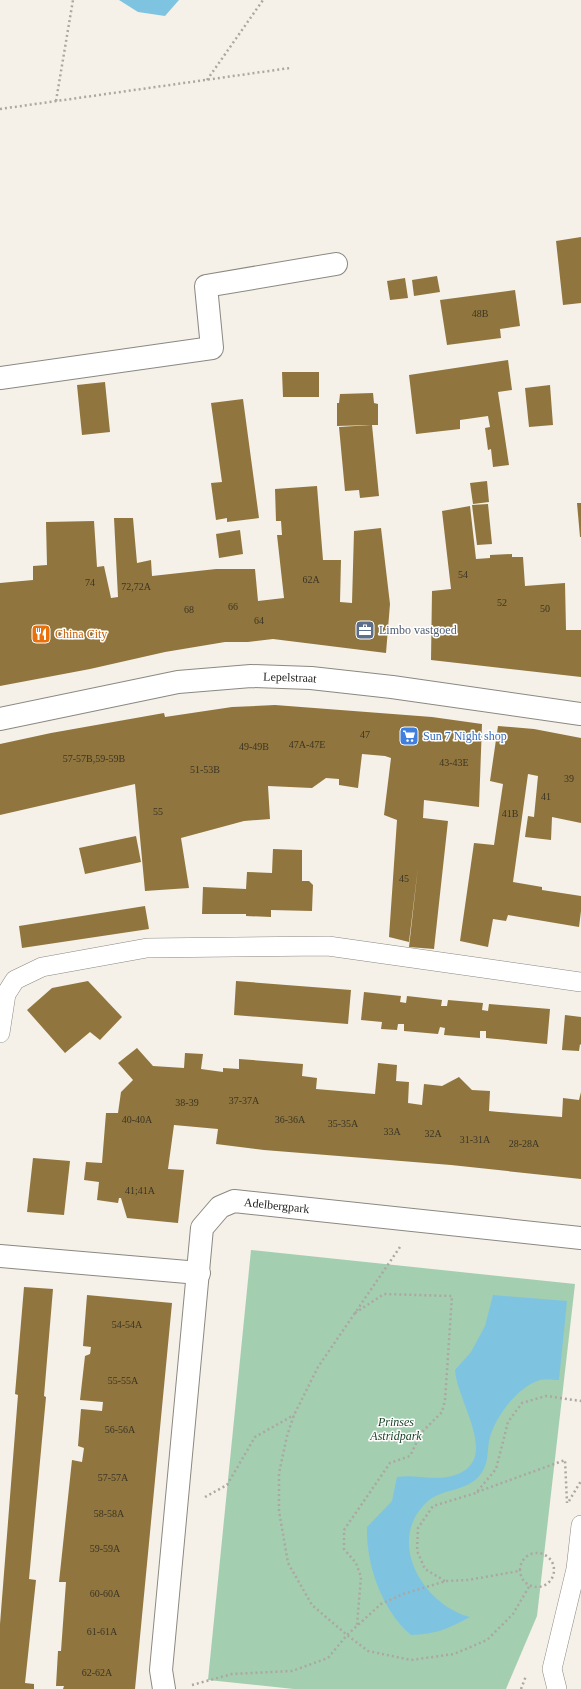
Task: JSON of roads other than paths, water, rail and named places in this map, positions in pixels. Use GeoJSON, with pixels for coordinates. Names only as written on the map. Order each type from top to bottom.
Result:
{"type":"FeatureCollection","features":[{"type":"Feature","properties":{"kind":"street"},"geometry":{"type":"LineString","coordinates":[[0,378],[212,348],[206,286],[336,264]]}},
{"type":"Feature","properties":{"kind":"street","name":"Lepelstraat"},"geometry":{"type":"LineString","coordinates":[[0,719],[178,682],[251,676],[312,678],[392,687],[581,714]]}},
{"type":"Feature","properties":{"kind":"street","name":"Adelbergpark"},"geometry":{"type":"LineString","coordinates":[[199,1273],[202,1228],[220,1207],[234,1200],[581,1238]]}},
{"type":"Feature","properties":{"kind":"street"},"geometry":{"type":"LineString","coordinates":[[0,1256],[199,1273],[161,1670],[164,1689]]}},
{"type":"Feature","properties":{"kind":"lane"},"geometry":{"type":"LineString","coordinates":[[0,1033],[6,994],[15,980],[42,967],[146,948],[328,946],[581,982]]}},
{"type":"Feature","properties":{"kind":"lane"},"geometry":{"type":"LineString","coordinates":[[557,1689],[552,1669],[574,1606],[581,1525]]}},
{"type":"Feature","properties":{"kind":"water"},"geometry":{"type":"Polygon","coordinates":[[[119,0],[179,0],[165,16],[138,12],[119,0]]]}},
{"type":"Feature","properties":{"kind":"water"},"geometry":{"type":"Polygon","coordinates":[[[493,1295],[567,1301],[559,1380],[540,1380],[523,1389],[508,1404],[496,1423],[489,1441],[485,1467],[480,1475],[468,1484],[433,1498],[427,1502],[415,1518],[409,1535],[410,1552],[415,1570],[425,1586],[438,1599],[453,1610],[470,1617],[442,1630],[411,1635],[392,1613],[378,1586],[369,1556],[367,1527],[392,1501],[397,1477],[447,1477],[464,1471],[473,1460],[476,1447],[474,1432],[458,1384],[455,1370],[471,1352],[485,1326],[493,1295]]]}},
{"type":"Feature","properties":{"kind":"place","name":"Limbo vastgoed"},"geometry":{"type":"Point","coordinates":[365,630]}},
{"type":"Feature","properties":{"kind":"place","name":"China City"},"geometry":{"type":"Point","coordinates":[41,634]}},
{"type":"Feature","properties":{"kind":"place","name":"Sun 7 Night shop"},"geometry":{"type":"Point","coordinates":[409,736]}},
{"type":"Feature","properties":{"kind":"park label","name":"Prinses Astridpark"},"geometry":{"type":"Point","coordinates":[396,1429]}}]}
